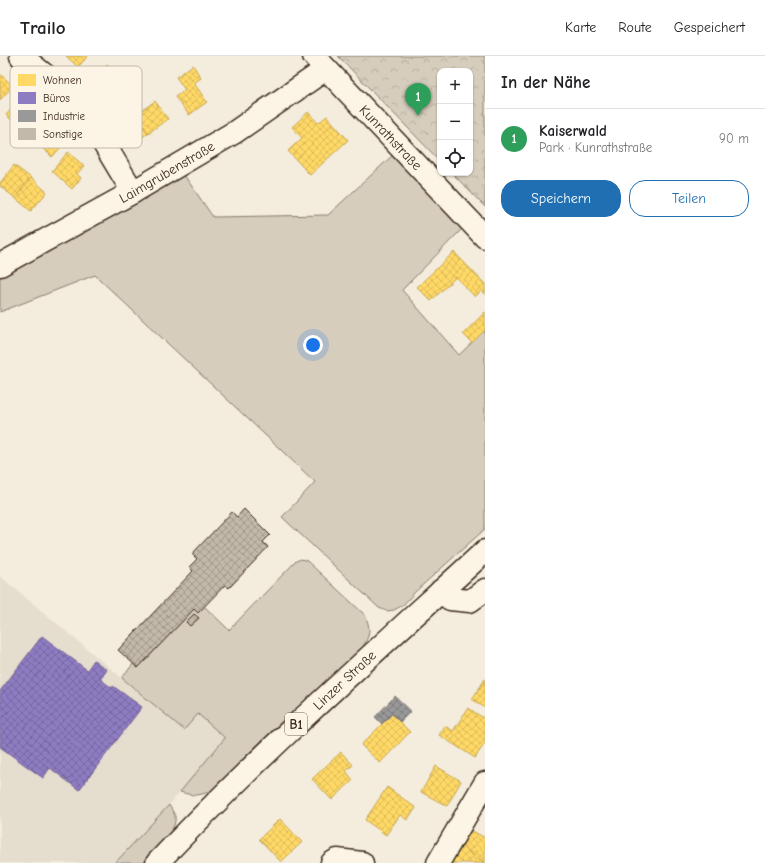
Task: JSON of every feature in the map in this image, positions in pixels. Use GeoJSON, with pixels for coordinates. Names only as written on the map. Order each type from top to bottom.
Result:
{"type":"FeatureCollection","features":[{"type":"Feature","properties":{"kind":"street"},"geometry":{"type":"LineString","coordinates":[[21,56],[34,66]]}},
{"type":"Feature","properties":{"kind":"street","name":"Laimgrubenstraße"},"geometry":{"type":"LineString","coordinates":[[0,265],[133,192],[236,132],[320,62]]}},
{"type":"Feature","properties":{"kind":"street","name":"Kunrathstraße"},"geometry":{"type":"LineString","coordinates":[[320,62],[485,237]]}},
{"type":"Feature","properties":{"kind":"street"},"geometry":{"type":"LineString","coordinates":[[107,148],[133,192]]}},
{"type":"Feature","properties":{"kind":"street","name":"Linzer Straße"},"geometry":{"type":"LineString","coordinates":[[157,863],[282,737],[485,550]]}},
{"type":"Feature","properties":{"kind":"street"},"geometry":{"type":"LineString","coordinates":[[441,591],[450,599],[470,600],[485,590]]}},
{"type":"Feature","properties":{"kind":"street"},"geometry":{"type":"LineString","coordinates":[[438,863],[485,783]]}},
{"type":"Feature","properties":{"kind":"street"},"geometry":{"type":"LineString","coordinates":[[332,863],[337,860],[362,863]]}},
{"type":"Feature","properties":{"kind":"shaded area"},"geometry":{"type":"Polygon","coordinates":[[[0,576],[184,730],[198,714],[225,738],[169,805],[115,863],[0,863],[0,576]]]}},
{"type":"Feature","properties":{"kind":"green space"},"geometry":{"type":"Polygon","coordinates":[[[338,56],[485,56],[485,207],[455,176],[473,176],[473,68],[437,68],[437,158],[338,56]]]}},
{"type":"Feature","properties":{"kind":"green space"},"geometry":{"type":"Polygon","coordinates":[[[394,154],[462,229],[402,290],[459,355],[485,330],[485,529],[416,591],[403,605],[394,610],[387,611],[379,608],[282,517],[315,482],[95,275],[0,312],[0,273],[184,175],[213,217],[328,215],[394,154]]]}},
{"type":"Feature","properties":{"kind":"green space"},"geometry":{"type":"Polygon","coordinates":[[[301,559],[307,561],[365,615],[369,631],[363,647],[211,791],[196,795],[180,792],[225,738],[198,714],[184,730],[122,678],[133,664],[138,668],[194,609],[198,613],[204,606],[229,630],[296,561],[301,559]]]}},
{"type":"Feature","properties":{"kind":"green space"},"geometry":{"type":"Polygon","coordinates":[[[169,805],[175,816],[175,822],[169,835],[159,848],[144,863],[115,863],[169,805]]]}},
{"type":"Feature","properties":{"kind":"building: Wohnen"},"geometry":{"type":"Polygon","coordinates":[[[66,56],[88,56],[79,66],[77,66],[66,56]]]}},
{"type":"Feature","properties":{"kind":"building: Wohnen"},"geometry":{"type":"Polygon","coordinates":[[[193,65],[201,78],[194,83],[207,102],[189,115],[175,97],[185,90],[176,77],[193,65]]]}},
{"type":"Feature","properties":{"kind":"building: Wohnen"},"geometry":{"type":"Polygon","coordinates":[[[0,74],[10,83],[10,89],[0,100],[0,74]]]}},
{"type":"Feature","properties":{"kind":"building: Wohnen"},"geometry":{"type":"Polygon","coordinates":[[[155,101],[168,119],[148,133],[142,124],[142,111],[155,101]]]}},
{"type":"Feature","properties":{"kind":"building: Wohnen"},"geometry":{"type":"Polygon","coordinates":[[[10,111],[10,118],[6,115],[10,111]]]}},
{"type":"Feature","properties":{"kind":"building: Wohnen"},"geometry":{"type":"Polygon","coordinates":[[[308,112],[318,123],[327,116],[348,140],[310,175],[288,151],[302,138],[292,127],[308,112]]]}},
{"type":"Feature","properties":{"kind":"building: Wohnen"},"geometry":{"type":"Polygon","coordinates":[[[142,124],[148,133],[142,137],[142,124]]]}},
{"type":"Feature","properties":{"kind":"building: Wohnen"},"geometry":{"type":"Polygon","coordinates":[[[42,148],[60,148],[52,157],[42,148]]]}},
{"type":"Feature","properties":{"kind":"building: Wohnen"},"geometry":{"type":"Polygon","coordinates":[[[68,152],[84,166],[77,174],[81,178],[72,189],[52,171],[68,152]]]}},
{"type":"Feature","properties":{"kind":"building: Wohnen"},"geometry":{"type":"Polygon","coordinates":[[[14,165],[31,178],[15,198],[0,186],[0,183],[14,165]]]}},
{"type":"Feature","properties":{"kind":"building: Wohnen"},"geometry":{"type":"Polygon","coordinates":[[[31,178],[47,192],[31,211],[15,198],[31,178]]]}},
{"type":"Feature","properties":{"kind":"building: Wohnen"},"geometry":{"type":"Polygon","coordinates":[[[454,252],[485,284],[485,295],[481,291],[475,297],[456,277],[431,301],[417,287],[454,252]]]}},
{"type":"Feature","properties":{"kind":"building: Wohnen"},"geometry":{"type":"Polygon","coordinates":[[[485,312],[485,330],[472,343],[463,334],[485,312]]]}},
{"type":"Feature","properties":{"kind":"building: Wohnen"},"geometry":{"type":"Polygon","coordinates":[[[485,679],[485,708],[472,699],[485,679]]]}},
{"type":"Feature","properties":{"kind":"building: Wohnen"},"geometry":{"type":"Polygon","coordinates":[[[468,708],[485,719],[485,743],[475,758],[439,735],[445,726],[453,731],[468,708]]]}},
{"type":"Feature","properties":{"kind":"building: Wohnen"},"geometry":{"type":"Polygon","coordinates":[[[392,714],[410,732],[380,763],[361,745],[392,714]]]}},
{"type":"Feature","properties":{"kind":"building: Wohnen"},"geometry":{"type":"Polygon","coordinates":[[[341,752],[353,765],[346,771],[353,780],[332,800],[312,779],[341,752]]]}},
{"type":"Feature","properties":{"kind":"building: Wohnen"},"geometry":{"type":"Polygon","coordinates":[[[436,766],[461,781],[447,806],[421,792],[436,766]]]}},
{"type":"Feature","properties":{"kind":"building: Wohnen"},"geometry":{"type":"Polygon","coordinates":[[[387,787],[416,808],[407,820],[400,815],[386,835],[365,820],[387,787]]]}},
{"type":"Feature","properties":{"kind":"building: Wohnen"},"geometry":{"type":"Polygon","coordinates":[[[280,819],[302,842],[281,862],[259,839],[280,819]]]}},
{"type":"Feature","properties":{"kind":"building: Wohnen"},"geometry":{"type":"Polygon","coordinates":[[[471,830],[485,838],[485,863],[462,846],[471,830]]]}},
{"type":"Feature","properties":{"kind":"building: Wohnen"},"geometry":{"type":"Polygon","coordinates":[[[462,846],[484,863],[449,863],[462,846]]]}},
{"type":"Feature","properties":{"kind":"building: Büros"},"geometry":{"type":"Polygon","coordinates":[[[42,636],[87,670],[94,660],[107,670],[100,679],[112,688],[113,686],[142,707],[79,790],[50,768],[43,778],[0,747],[0,691],[42,636]]]}},
{"type":"Feature","properties":{"kind":"building: Industrie"},"geometry":{"type":"Polygon","coordinates":[[[395,696],[411,711],[400,722],[392,714],[382,724],[375,717],[395,696]]]}},
{"type":"Feature","properties":{"kind":"building: Sonstige"},"geometry":{"type":"Polygon","coordinates":[[[244,509],[270,535],[263,542],[268,547],[229,588],[225,585],[198,613],[194,609],[138,668],[118,650],[193,571],[189,567],[197,559],[192,554],[232,512],[237,517],[244,509]]]}},
{"type":"Feature","properties":{"kind":"building: Sonstige"},"geometry":{"type":"Polygon","coordinates":[[[194,614],[199,618],[190,626],[186,622],[194,614]]]}},
{"type":"Feature","properties":{"kind":"place","name":"Kaiserwald"},"geometry":{"type":"Point","coordinates":[418,116]}}]}
